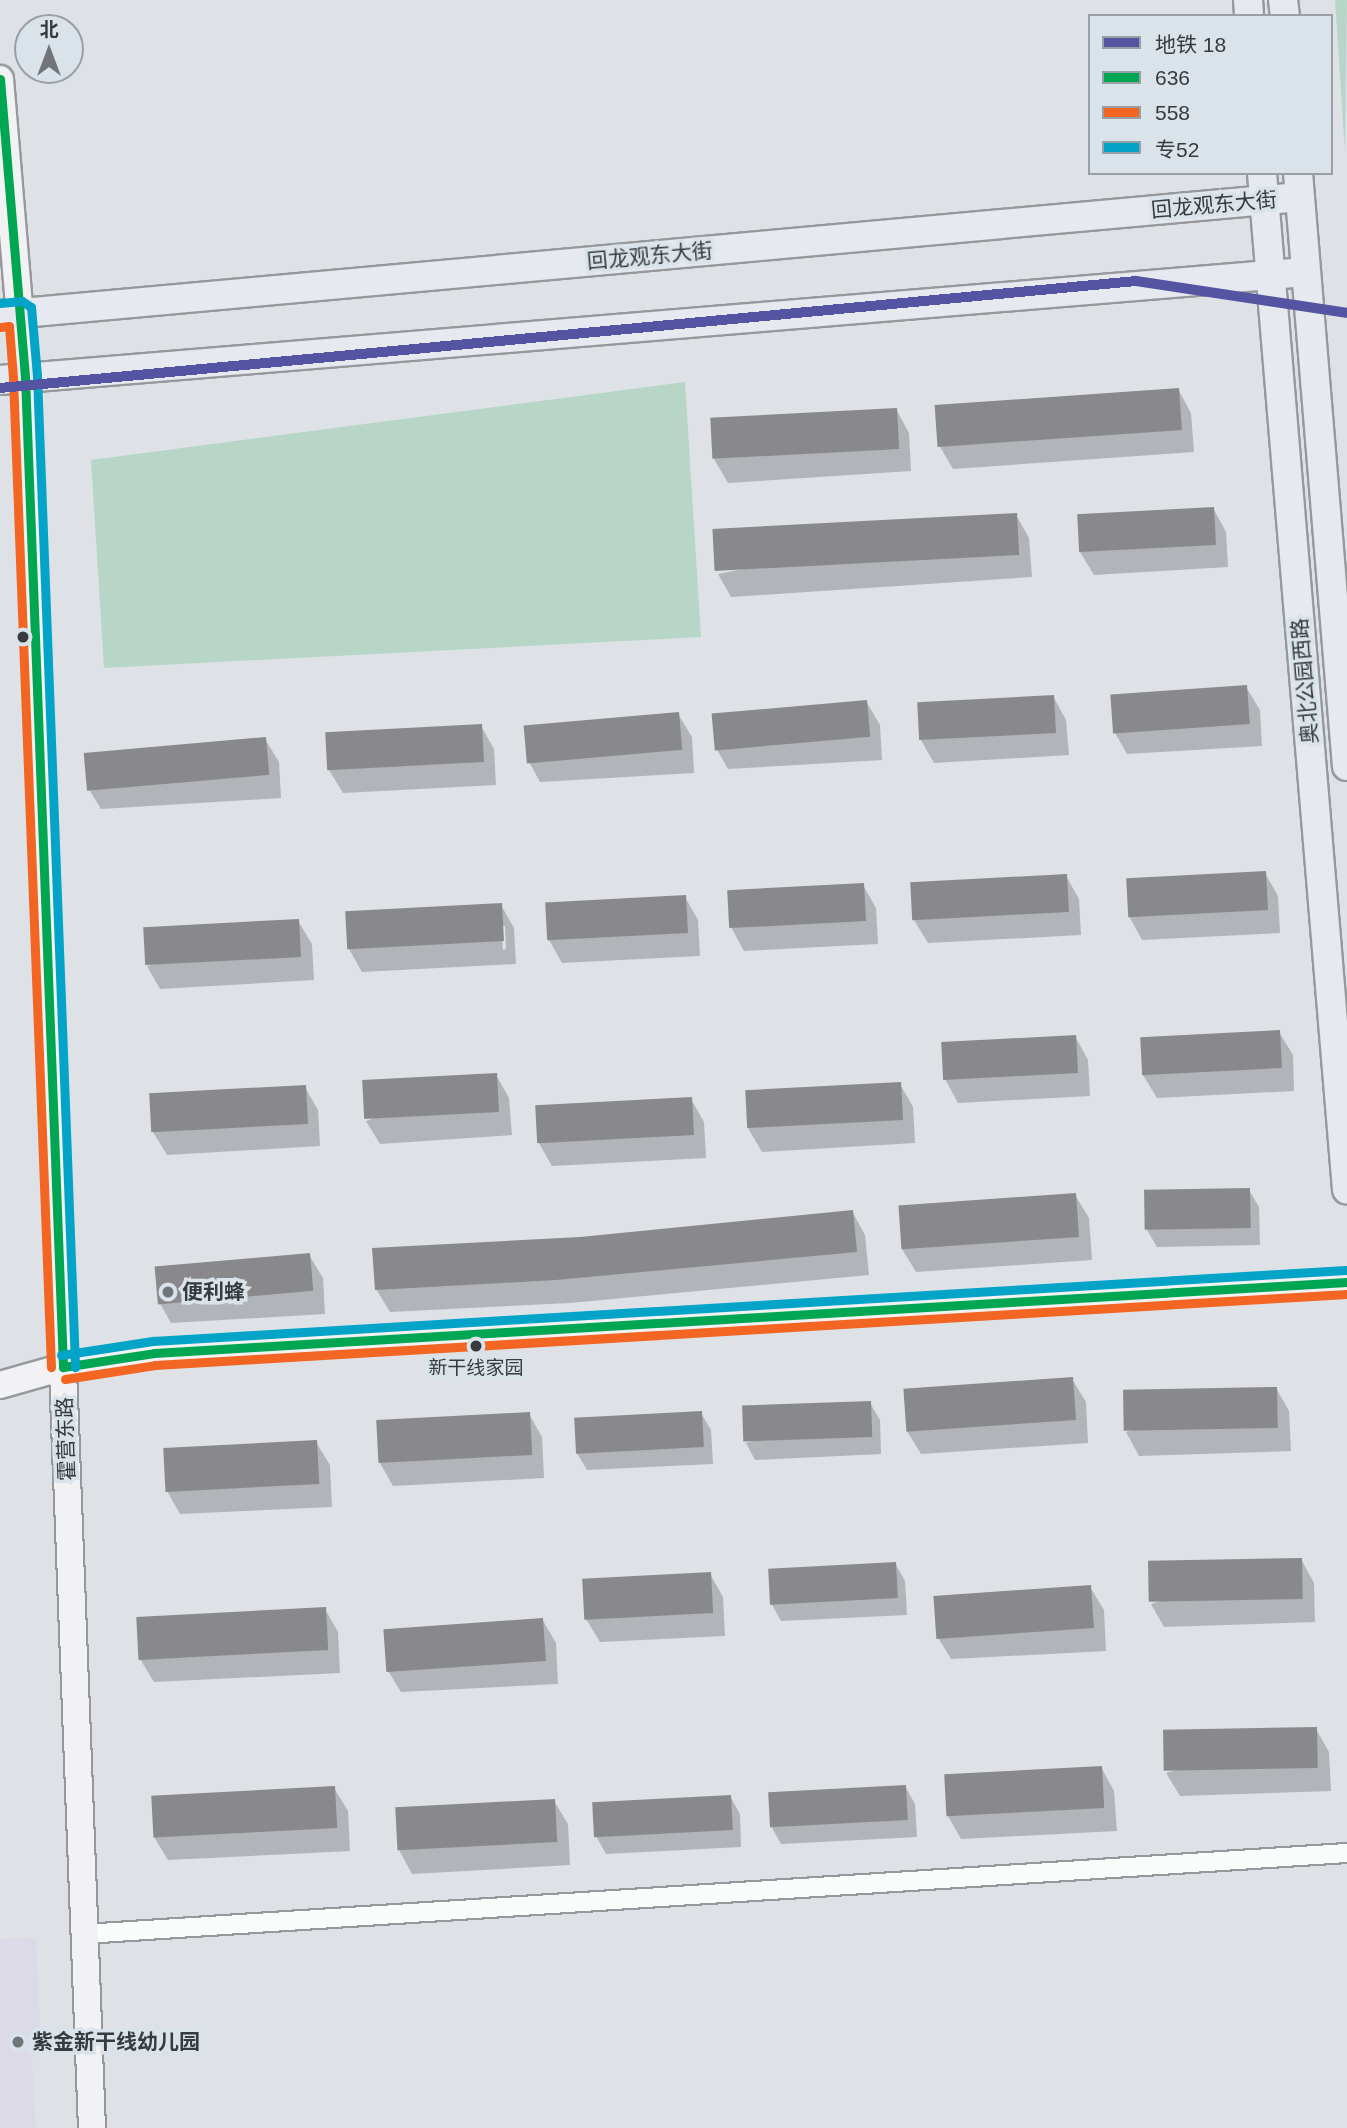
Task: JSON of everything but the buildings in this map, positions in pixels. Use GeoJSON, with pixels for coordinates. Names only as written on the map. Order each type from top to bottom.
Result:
{"type":"FeatureCollection","features":[{"type":"Feature","properties":{"kind":"main road","name":"回龙观东大街"},"geometry":{"type":"LineString","coordinates":[[10,314],[1299,185]]}},
{"type":"Feature","properties":{"kind":"main road","name":"奥北公园西路"},"geometry":{"type":"LineString","coordinates":[[1299,185],[1347,765]]}},
{"type":"Feature","properties":{"kind":"main road","name":"奥北公园西路"},"geometry":{"type":"LineString","coordinates":[[1263,187],[1347,1189]]}},
{"type":"Feature","properties":{"kind":"main road"},"geometry":{"type":"LineString","coordinates":[[13,378],[1306,272]]}},
{"type":"Feature","properties":{"kind":"street","name":"霍营东路"},"geometry":{"type":"LineString","coordinates":[[0,79],[63,1367],[92,2128]]}},
{"type":"Feature","properties":{"kind":"street"},"geometry":{"type":"LineString","coordinates":[[0,1385],[63,1367],[154,1353],[1347,1282]]}},
{"type":"Feature","properties":{"kind":"street"},"geometry":{"type":"LineString","coordinates":[[84,1934],[1347,1853]]}},
{"type":"Feature","properties":{"kind":"shaded area","name":"紫金新干线幼儿园"},"geometry":{"type":"Polygon","coordinates":[[[36,1938],[40,2022],[32,2063],[36,2128],[0,2128],[0,1939],[36,1938]]]}},
{"type":"Feature","properties":{"kind":"green space"},"geometry":{"type":"Polygon","coordinates":[[[1335,0],[1347,0],[1345,152],[1335,0]]]}},
{"type":"Feature","properties":{"kind":"green space"},"geometry":{"type":"Polygon","coordinates":[[[685,382],[701,637],[104,668],[91,460],[685,382]]]}},
{"type":"Feature","properties":{"kind":"metro line","name":"18"},"geometry":{"type":"LineString","coordinates":[[0,388],[1136,281],[1347,313]]}},
{"type":"Feature","properties":{"kind":"transit line","name":"636"},"geometry":{"type":"LineString","coordinates":[[0,79],[25,377],[63,1367]]}},
{"type":"Feature","properties":{"kind":"transit line","name":"专52"},"geometry":{"type":"LineString","coordinates":[[0,303],[22,301],[31,307],[37,376],[75,1367]]}},
{"type":"Feature","properties":{"kind":"transit line","name":"558"},"geometry":{"type":"LineString","coordinates":[[1,327],[9,326],[13,378],[51,1367]]}},
{"type":"Feature","properties":{"kind":"transit line","name":"专52"},"geometry":{"type":"LineString","coordinates":[[61,1355],[153,1341],[1346,1270]]}},
{"type":"Feature","properties":{"kind":"transit line","name":"636"},"geometry":{"type":"LineString","coordinates":[[63,1367],[154,1353],[1347,1282]]}},
{"type":"Feature","properties":{"kind":"transit line","name":"558"},"geometry":{"type":"LineString","coordinates":[[65,1379],[155,1365],[1347,1294]]}},
{"type":"Feature","properties":{"kind":"place","name":"便利蜂"},"geometry":{"type":"Point","coordinates":[168,1292]}},
{"type":"Feature","properties":{"kind":"place","name":"新干线家园"},"geometry":{"type":"Point","coordinates":[476,1346]}},
{"type":"Feature","properties":{"kind":"place","name":"紫金新干线幼儿园"},"geometry":{"type":"Point","coordinates":[18,2042]}}]}
